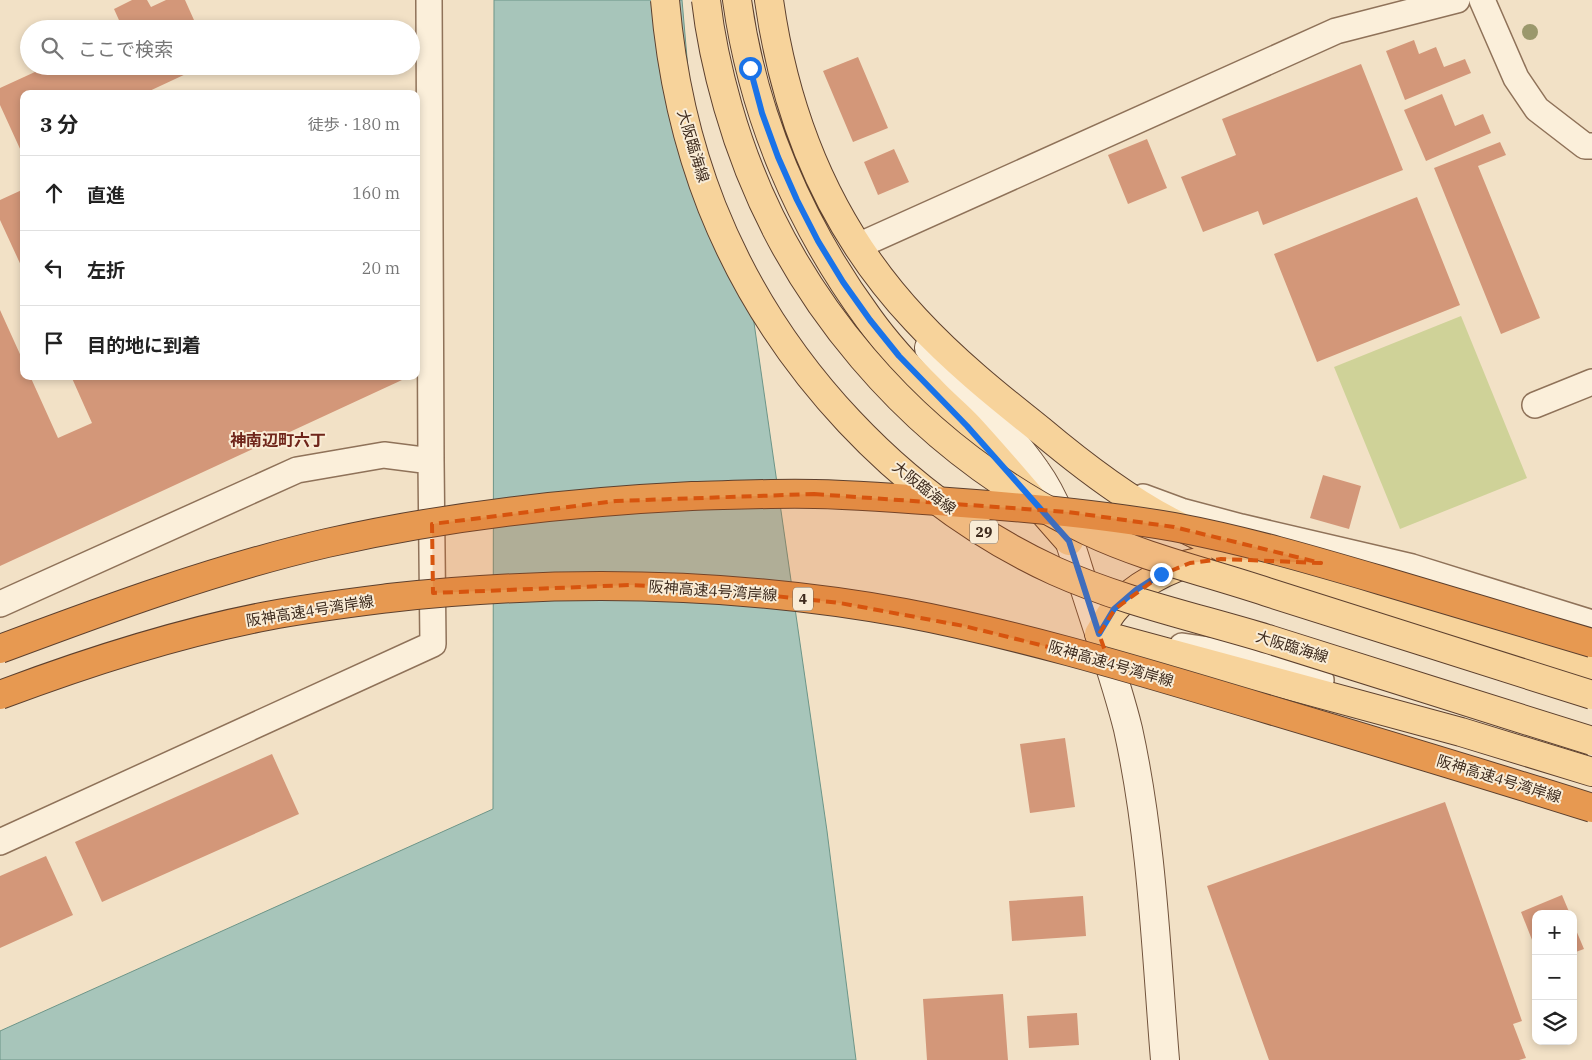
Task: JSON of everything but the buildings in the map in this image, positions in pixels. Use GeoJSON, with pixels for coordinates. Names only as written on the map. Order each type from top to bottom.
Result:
{"type":"FeatureCollection","features":[{"type":"Feature","properties":{"kind":"highway"},"geometry":{"type":"LineString","coordinates":[[0,650],[135,600],[251,563],[324,544],[390,530],[491,514],[565,506],[666,498],[767,494],[814,494],[982,504],[1068,512],[1174,527],[1283,552],[1592,643]]}},
{"type":"Feature","properties":{"kind":"highway","name":"阪神高速4号湾岸線"},"geometry":{"type":"LineString","coordinates":[[0,695],[170,639],[268,616],[309,609],[455,591],[630,585],[700,588],[840,603],[904,613],[1083,655],[1592,808]]}},
{"type":"Feature","properties":{"kind":"main road","name":"大阪臨海線"},"geometry":{"type":"LineString","coordinates":[[665,0],[674,75],[684,120],[712,208],[731,250],[777,331],[810,375],[865,438],[899,469],[973,525],[1013,549],[1054,570],[1096,588],[1592,741]]}},
{"type":"Feature","properties":{"kind":"main road"},"geometry":{"type":"LineString","coordinates":[[706,0],[718,71],[736,136],[761,200],[792,260],[829,317],[872,370],[920,419],[972,462],[1029,500],[1063,518],[1152,557],[1592,695]]}},
{"type":"Feature","properties":{"kind":"main road"},"geometry":{"type":"LineString","coordinates":[[737,0],[750,68],[762,113],[778,157],[818,241],[843,282],[899,356],[967,426],[1069,541]]}},
{"type":"Feature","properties":{"kind":"main road"},"geometry":{"type":"LineString","coordinates":[[769,0],[784,80],[809,156],[839,217],[858,246],[886,286],[915,320],[948,353],[1066,452],[1167,520],[1249,561],[1592,669]]}},
{"type":"Feature","properties":{"kind":"main road"},"geometry":{"type":"LineString","coordinates":[[1249,561],[1221,559],[1190,563],[1161,574],[1136,590],[1114,609],[1099,634],[1461,732],[1592,772]]}},
{"type":"Feature","properties":{"kind":"street"},"geometry":{"type":"LineString","coordinates":[[0,842],[434,644],[431,461],[429,0]]}},
{"type":"Feature","properties":{"kind":"street"},"geometry":{"type":"LineString","coordinates":[[1165,1060],[1151,884],[1141,799],[1127,728],[1112,671],[1069,541],[1052,498],[1037,471],[990,415],[940,362],[895,303],[858,246],[1336,32],[1457,0]]}},
{"type":"Feature","properties":{"kind":"street"},"geometry":{"type":"LineString","coordinates":[[1482,0],[1516,78],[1537,110],[1590,152]]}},
{"type":"Feature","properties":{"kind":"street"},"geometry":{"type":"LineString","coordinates":[[1535,405],[1592,382]]}},
{"type":"Feature","properties":{"kind":"street"},"geometry":{"type":"LineString","coordinates":[[0,604],[297,470],[384,455],[431,461]]}},
{"type":"Feature","properties":{"kind":"street"},"geometry":{"type":"LineString","coordinates":[[1119,489],[1182,511],[1241,527],[1412,567],[1592,623]]}},
{"type":"Feature","properties":{"kind":"street"},"geometry":{"type":"LineString","coordinates":[[1249,561],[1354,563],[1412,567]]}},
{"type":"Feature","properties":{"kind":"street"},"geometry":{"type":"LineString","coordinates":[[1099,634],[1222,652],[1592,758]]}},
{"type":"Feature","properties":{"kind":"highlighted area"},"geometry":{"type":"Polygon","coordinates":[[[814,494],[1068,512],[1174,527],[1321,563],[1221,559],[1190,563],[1161,575],[1115,609],[1099,634],[1109,662],[964,626],[840,603],[700,588],[630,585],[433,593],[432,524],[616,501],[814,494]]]}},
{"type":"Feature","properties":{"kind":"green space"},"geometry":{"type":"Polygon","coordinates":[[[1461,316],[1527,478],[1400,529],[1334,367],[1461,316]]]}},
{"type":"Feature","properties":{"kind":"water"},"geometry":{"type":"Polygon","coordinates":[[[494,0],[682,0],[689,81],[703,150],[746,267],[827,831],[856,1060],[0,1060],[0,1031],[493,809],[494,0]]]}},
{"type":"Feature","properties":{"kind":"district","name":"神南辺町六丁"},"geometry":{"type":"Point","coordinates":[278,440]}},
{"type":"Feature","properties":{"kind":"route"},"geometry":{"type":"LineString","coordinates":[[750,68],[762,113],[778,157],[818,241],[843,282],[899,356],[967,426],[1069,541],[1099,634],[1114,609],[1136,590],[1161,574]]}}]}
